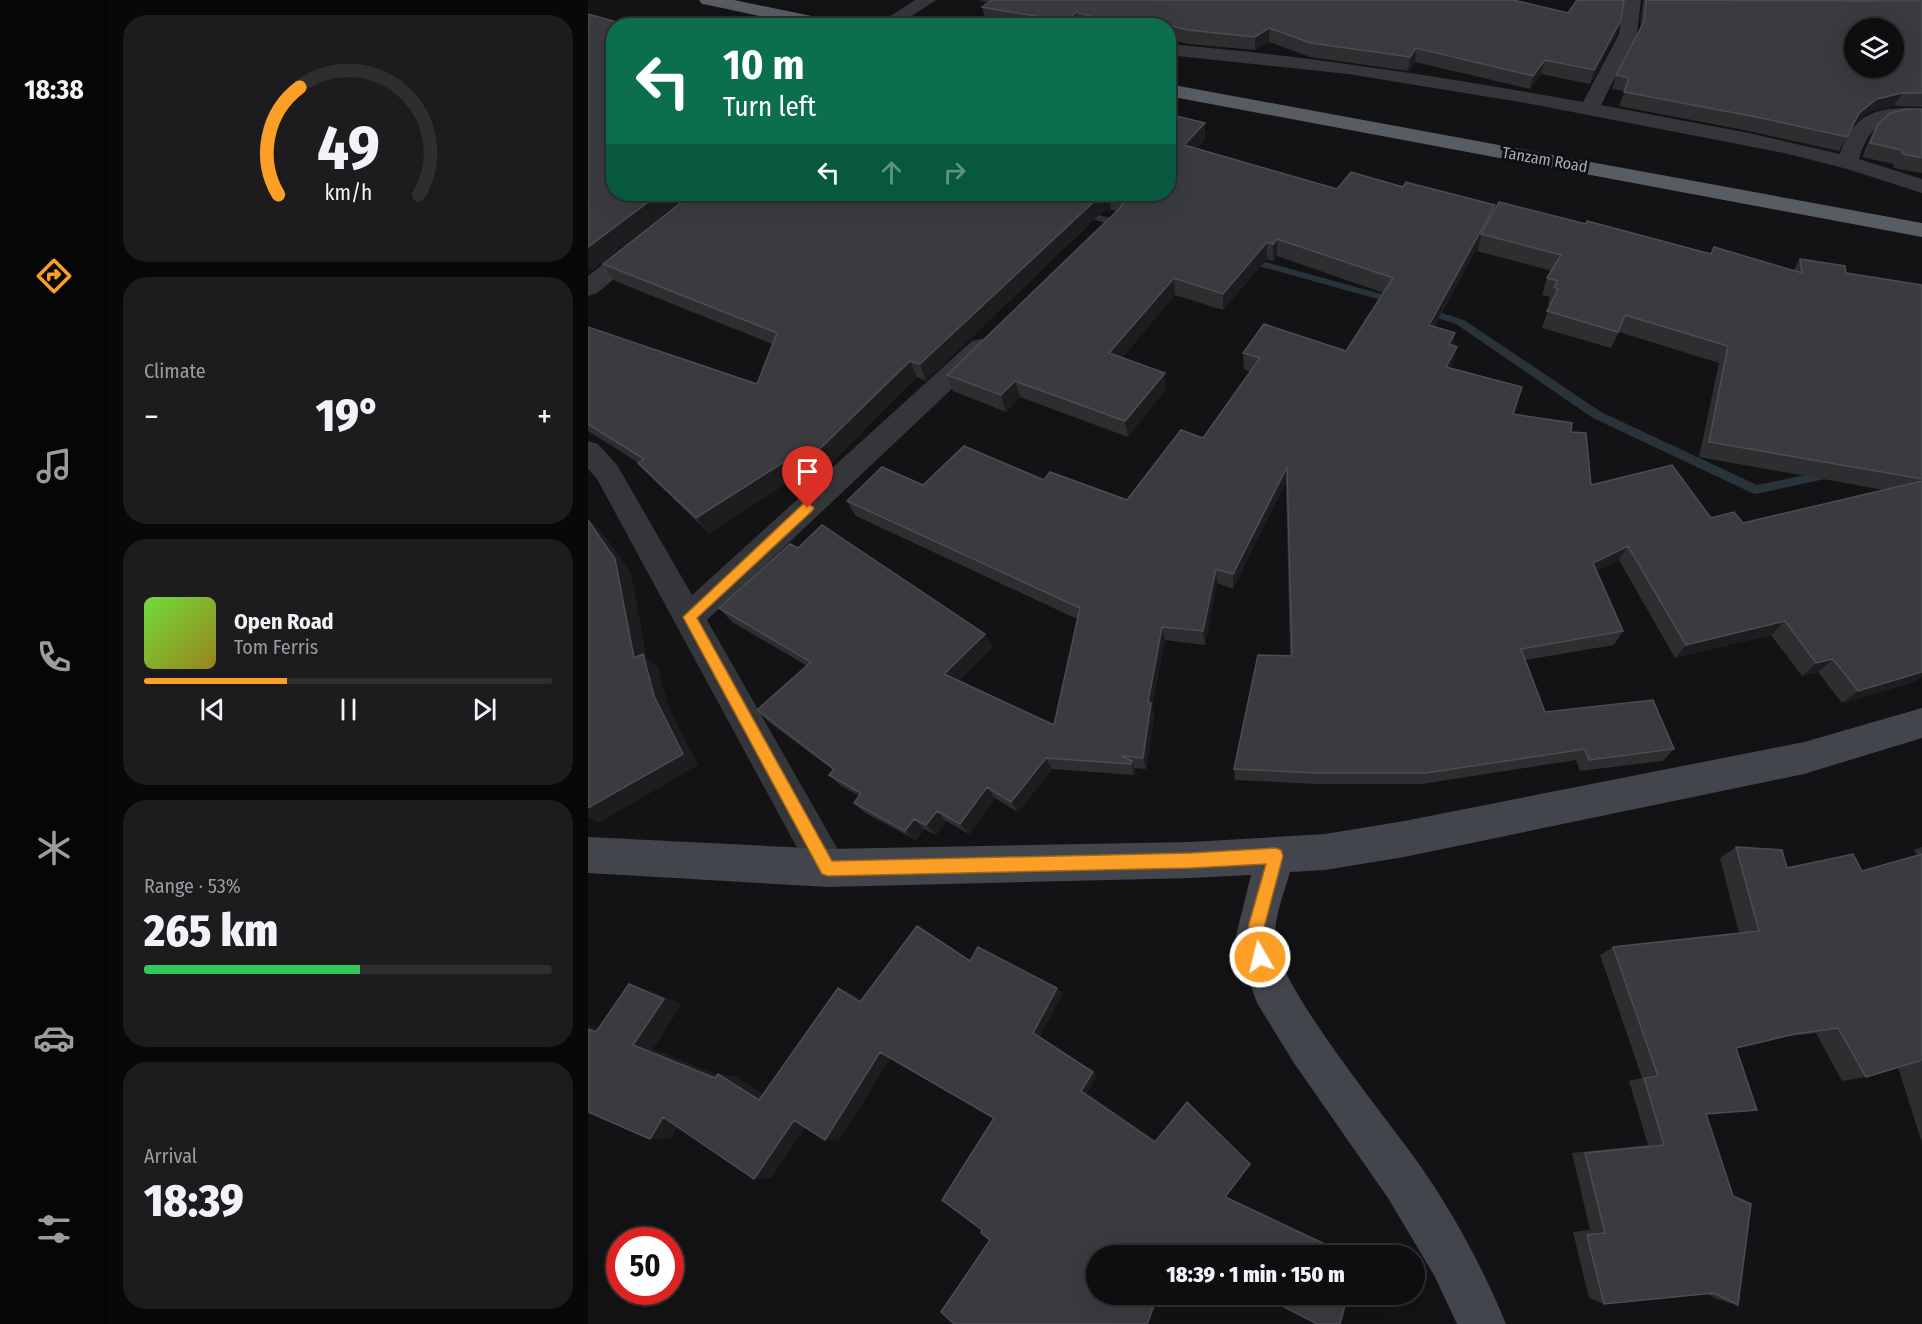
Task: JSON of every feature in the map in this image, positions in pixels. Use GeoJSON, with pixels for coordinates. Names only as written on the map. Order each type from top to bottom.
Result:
{"type":"FeatureCollection","features":[{"type":"Feature","properties":{"kind":"highway"},"geometry":{"type":"LineString","coordinates":[[708,0],[797,18]]}},
{"type":"Feature","properties":{"kind":"highway","name":"Tanzam Road"},"geometry":{"type":"LineString","coordinates":[[1176,91],[1922,230]]}},
{"type":"Feature","properties":{"kind":"main road"},"geometry":{"type":"LineString","coordinates":[[588,855],[828,868],[1191,860],[1326,852],[1404,839],[1804,758],[1922,723]]}},
{"type":"Feature","properties":{"kind":"main road"},"geometry":{"type":"LineString","coordinates":[[1276,856],[1260,906],[1255,940],[1271,989],[1309,1048],[1404,1182],[1452,1260],[1482,1324]]}},
{"type":"Feature","properties":{"kind":"street"},"geometry":{"type":"LineString","coordinates":[[897,18],[927,0]]}},
{"type":"Feature","properties":{"kind":"street"},"geometry":{"type":"LineString","coordinates":[[1589,108],[1628,34],[1632,0]]}},
{"type":"Feature","properties":{"kind":"street"},"geometry":{"type":"LineString","coordinates":[[1176,50],[1292,60],[1589,108],[1848,161],[1922,186]]}},
{"type":"Feature","properties":{"kind":"street"},"geometry":{"type":"LineString","coordinates":[[1848,161],[1853,144],[1869,123],[1886,113],[1922,115]]}},
{"type":"Feature","properties":{"kind":"street"},"geometry":{"type":"LineString","coordinates":[[588,288],[698,201]]}},
{"type":"Feature","properties":{"kind":"street"},"geometry":{"type":"LineString","coordinates":[[689,617],[1002,326]]}},
{"type":"Feature","properties":{"kind":"street"},"geometry":{"type":"LineString","coordinates":[[588,451],[607,472],[828,868]]}},
{"type":"Feature","properties":{"kind":"building"},"geometry":{"type":"Polygon","coordinates":[[[992,0],[1513,0],[1568,13],[1577,0],[1624,0],[1621,20],[1594,70],[1545,60],[1533,76],[1416,48],[1410,57],[1311,43],[1269,28],[1255,37],[1188,30],[1176,27],[1176,18],[1097,18],[1076,12],[1070,18],[1046,18],[982,7],[992,0]]]}},
{"type":"Feature","properties":{"kind":"building"},"geometry":{"type":"Polygon","coordinates":[[[1646,0],[1922,1],[1922,93],[1902,93],[1877,99],[1859,113],[1847,137],[1624,92],[1629,78],[1616,75],[1644,22],[1646,0]]]}},
{"type":"Feature","properties":{"kind":"building"},"geometry":{"type":"Polygon","coordinates":[[[588,14],[606,19],[606,201],[650,201],[588,247],[588,14]]]}},
{"type":"Feature","properties":{"kind":"building"},"geometry":{"type":"Polygon","coordinates":[[[1907,109],[1922,109],[1922,158],[1903,154],[1902,150],[1870,143],[1878,124],[1890,113],[1907,109]]]}},
{"type":"Feature","properties":{"kind":"building"},"geometry":{"type":"Polygon","coordinates":[[[1176,116],[1205,123],[1184,145],[1337,189],[1351,172],[1403,187],[1406,182],[1495,205],[1429,325],[1455,333],[1449,344],[1457,347],[1446,367],[1522,387],[1513,414],[1572,423],[1571,432],[1586,433],[1591,485],[1672,465],[1711,518],[1734,512],[1743,523],[1922,481],[1922,672],[1858,691],[1833,659],[1816,663],[1785,621],[1686,645],[1628,546],[1593,563],[1623,631],[1521,649],[1545,712],[1653,700],[1674,749],[1589,760],[1585,749],[1426,773],[1318,773],[1234,769],[1258,655],[1292,656],[1287,467],[1233,574],[1216,569],[1203,631],[1162,627],[1148,702],[1151,703],[1143,758],[1121,756],[1132,761],[1131,764],[1046,758],[1011,802],[987,787],[960,824],[937,811],[926,825],[914,819],[905,831],[854,803],[861,793],[829,775],[834,769],[757,710],[811,662],[719,608],[790,544],[798,548],[822,525],[985,634],[944,674],[1054,725],[1080,608],[847,501],[882,467],[923,485],[964,446],[1044,480],[1050,472],[1127,500],[1181,430],[1203,438],[1260,358],[1243,353],[1264,324],[1346,351],[1393,278],[1277,239],[1273,244],[1267,242],[1223,294],[1174,278],[1109,353],[1165,373],[1125,421],[1015,381],[1001,395],[947,375],[1123,203],[1122,201],[1176,201],[1176,116]]]}},
{"type":"Feature","properties":{"kind":"building"},"geometry":{"type":"Polygon","coordinates":[[[683,201],[1095,201],[920,364],[910,361],[802,466],[787,460],[696,518],[638,463],[644,459],[588,424],[588,327],[757,384],[777,333],[603,264],[683,201]]]}},
{"type":"Feature","properties":{"kind":"building"},"geometry":{"type":"Polygon","coordinates":[[[1499,202],[1586,224],[1587,221],[1711,254],[1714,247],[1802,273],[1800,259],[1845,266],[1846,273],[1922,285],[1922,479],[1709,442],[1728,346],[1625,315],[1618,332],[1547,311],[1558,289],[1554,287],[1558,281],[1547,278],[1561,255],[1481,234],[1499,202]]]}},
{"type":"Feature","properties":{"kind":"building"},"geometry":{"type":"Polygon","coordinates":[[[588,520],[615,559],[634,658],[643,654],[654,696],[683,754],[588,808],[588,520]]]}},
{"type":"Feature","properties":{"kind":"building"},"geometry":{"type":"Polygon","coordinates":[[[1736,847],[1782,850],[1787,868],[1853,854],[1862,871],[1922,854],[1922,1060],[1866,1077],[1838,1028],[1795,1034],[1736,1048],[1757,1110],[1706,1114],[1733,1196],[1751,1204],[1738,1305],[1714,1293],[1604,1304],[1587,1235],[1605,1233],[1585,1153],[1664,1145],[1644,1078],[1658,1076],[1613,947],[1759,931],[1736,847]]]}},
{"type":"Feature","properties":{"kind":"building"},"geometry":{"type":"Polygon","coordinates":[[[917,926],[970,961],[978,947],[1057,988],[1033,1033],[1093,1072],[1081,1091],[1155,1142],[1187,1102],[1250,1164],[1225,1197],[1327,1245],[1086,1245],[1086,1305],[1154,1305],[1147,1324],[954,1324],[941,1312],[990,1240],[981,1233],[982,1230],[942,1200],[994,1118],[880,1052],[825,1140],[794,1120],[754,1179],[663,1117],[650,1139],[588,1112],[588,1029],[596,1032],[629,984],[664,999],[633,1045],[715,1078],[718,1074],[759,1100],[838,988],[860,1002],[917,926]]]}},
{"type":"Feature","properties":{"kind":"building"},"geometry":{"type":"Polygon","coordinates":[[[1280,1305],[1345,1305],[1340,1324],[1317,1324],[1280,1305]]]}},
{"type":"Feature","properties":{"kind":"waterway"},"geometry":{"type":"LineString","coordinates":[[1080,213],[1125,225]]}},
{"type":"Feature","properties":{"kind":"waterway"},"geometry":{"type":"LineString","coordinates":[[1244,259],[1399,302]]}},
{"type":"Feature","properties":{"kind":"waterway"},"geometry":{"type":"LineString","coordinates":[[1423,310],[1460,322],[1597,415],[1756,490],[1829,474]]}},
{"type":"Feature","properties":{"kind":"route"},"geometry":{"type":"LineString","coordinates":[[808,508],[689,617],[828,868],[1276,856],[1260,906],[1257,924],[1255,940],[1260,957]]}}]}
